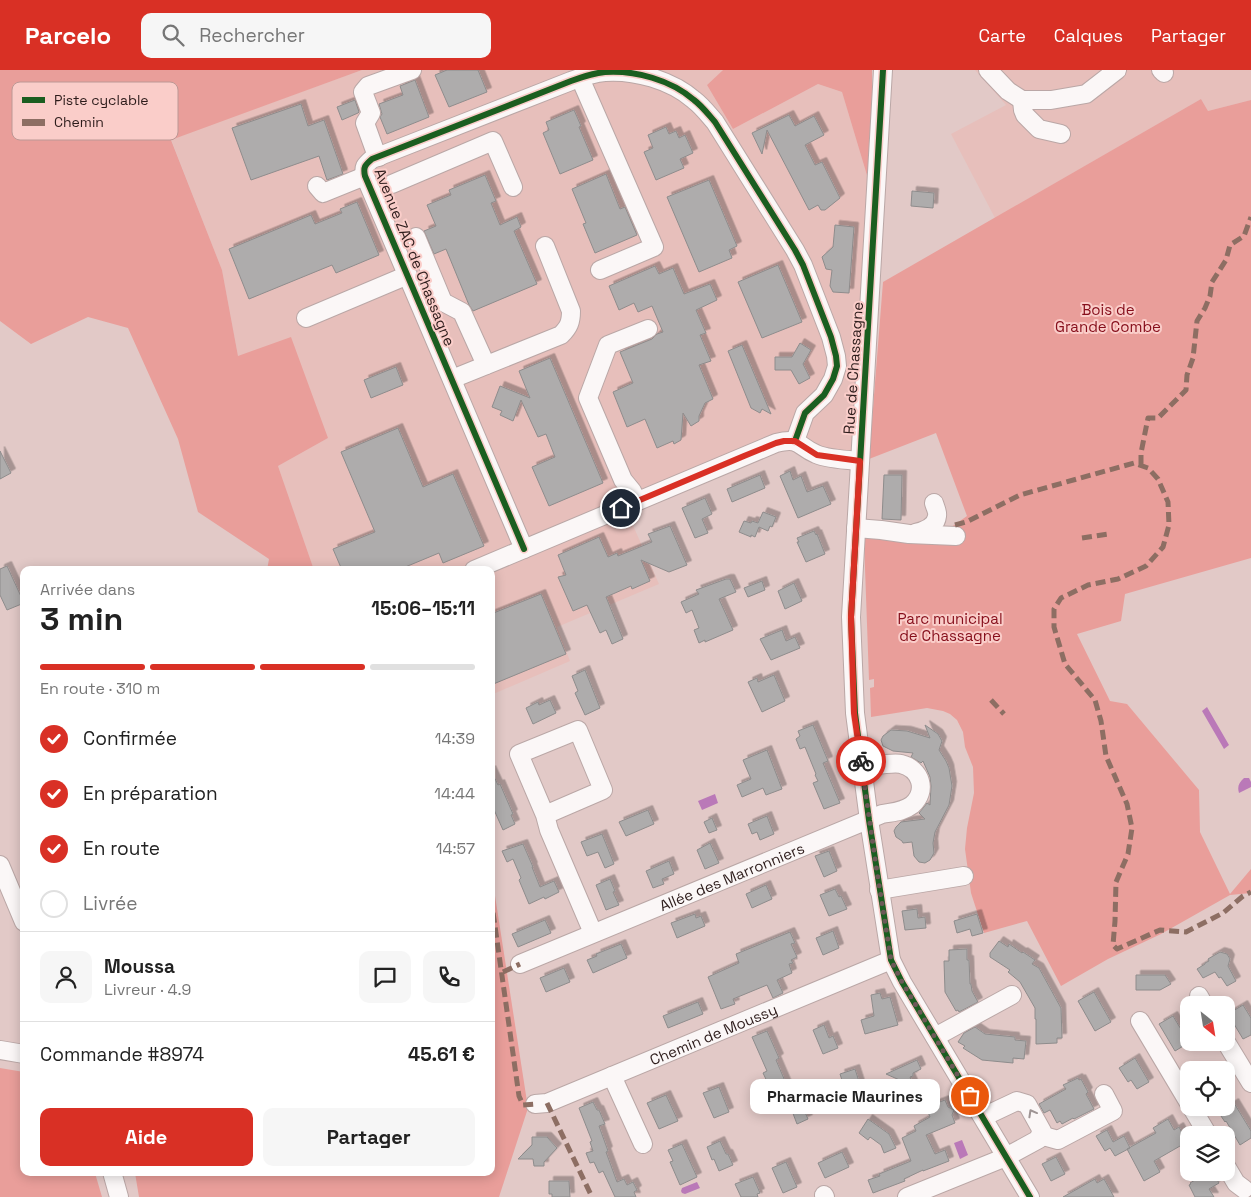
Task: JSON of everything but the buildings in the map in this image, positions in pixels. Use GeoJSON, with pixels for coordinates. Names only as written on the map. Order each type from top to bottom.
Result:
{"type":"FeatureCollection","features":[{"type":"Feature","properties":{"kind":"street"},"geometry":{"type":"LineString","coordinates":[[379,157],[365,123],[371,113],[364,92],[368,86],[412,70]]}},
{"type":"Feature","properties":{"kind":"street","name":"Rue de Chassagne"},"geometry":{"type":"LineString","coordinates":[[883,70],[851,617],[854,713],[891,960],[902,982],[1030,1197]]}},
{"type":"Feature","properties":{"kind":"street"},"geometry":{"type":"LineString","coordinates":[[988,70],[1008,91],[1022,100],[1051,100],[1086,94],[1117,70]]}},
{"type":"Feature","properties":{"kind":"street","name":"Avenue ZAC de Chassagne"},"geometry":{"type":"LineString","coordinates":[[524,549],[365,176],[365,165],[372,160],[446,130],[580,78],[606,72],[642,75],[662,81],[694,99],[715,122],[795,250],[803,265],[831,337],[837,366],[833,379],[824,395],[805,413],[795,441]]}},
{"type":"Feature","properties":{"kind":"street"},"geometry":{"type":"LineString","coordinates":[[580,78],[654,247],[600,270]]}},
{"type":"Feature","properties":{"kind":"street"},"geometry":{"type":"LineString","coordinates":[[1022,100],[1022,110],[1039,129],[1061,134]]}},
{"type":"Feature","properties":{"kind":"street"},"geometry":{"type":"LineString","coordinates":[[446,130],[457,156]]}},
{"type":"Feature","properties":{"kind":"street"},"geometry":{"type":"LineString","coordinates":[[392,184],[493,141],[513,187]]}},
{"type":"Feature","properties":{"kind":"street"},"geometry":{"type":"LineString","coordinates":[[317,186],[323,192],[365,176]]}},
{"type":"Feature","properties":{"kind":"street"},"geometry":{"type":"LineString","coordinates":[[416,237],[443,302],[462,312],[486,365]]}},
{"type":"Feature","properties":{"kind":"street"},"geometry":{"type":"LineString","coordinates":[[452,379],[561,335],[568,328],[571,320],[571,311],[545,246]]}},
{"type":"Feature","properties":{"kind":"street"},"geometry":{"type":"LineString","coordinates":[[306,318],[408,276]]}},
{"type":"Feature","properties":{"kind":"street"},"geometry":{"type":"LineString","coordinates":[[637,501],[622,480],[588,398],[608,345],[648,329]]}},
{"type":"Feature","properties":{"kind":"street"},"geometry":{"type":"LineString","coordinates":[[484,566],[776,443],[795,441],[817,455],[860,461]]}},
{"type":"Feature","properties":{"kind":"street"},"geometry":{"type":"LineString","coordinates":[[909,534],[924,531],[932,526],[938,515],[934,503]]}},
{"type":"Feature","properties":{"kind":"street"},"geometry":{"type":"LineString","coordinates":[[856,528],[909,534],[956,536]]}},
{"type":"Feature","properties":{"kind":"street"},"geometry":{"type":"LineString","coordinates":[[545,815],[603,790],[578,730],[520,754],[545,815],[548,830],[593,933]]}},
{"type":"Feature","properties":{"kind":"street","name":"Allée des Marronniers"},"geometry":{"type":"LineString","coordinates":[[520,964],[882,814],[902,811],[912,805],[919,796],[922,785],[918,775],[908,766],[899,763],[862,767]]}},
{"type":"Feature","properties":{"kind":"street"},"geometry":{"type":"LineString","coordinates":[[0,865],[20,912]]}},
{"type":"Feature","properties":{"kind":"street"},"geometry":{"type":"LineString","coordinates":[[880,890],[964,876]]}},
{"type":"Feature","properties":{"kind":"street","name":"Chemin de Moussy"},"geometry":{"type":"LineString","coordinates":[[536,1104],[547,1103],[891,960]]}},
{"type":"Feature","properties":{"kind":"street"},"geometry":{"type":"LineString","coordinates":[[935,1037],[1012,995]]}},
{"type":"Feature","properties":{"kind":"street"},"geometry":{"type":"LineString","coordinates":[[1140,1021],[1180,1088]]}},
{"type":"Feature","properties":{"kind":"street"},"geometry":{"type":"LineString","coordinates":[[0,1050],[20,1053]]}},
{"type":"Feature","properties":{"kind":"street"},"geometry":{"type":"LineString","coordinates":[[1231,1051],[1251,1083]]}},
{"type":"Feature","properties":{"kind":"street"},"geometry":{"type":"LineString","coordinates":[[612,1076],[643,1144]]}},
{"type":"Feature","properties":{"kind":"street"},"geometry":{"type":"LineString","coordinates":[[1040,1135],[1058,1140],[1114,1111],[1104,1094]]}},
{"type":"Feature","properties":{"kind":"street"},"geometry":{"type":"LineString","coordinates":[[906,1197],[1006,1157],[1039,1139],[1042,1131],[1027,1104],[1017,1100],[982,1117]]}},
{"type":"Feature","properties":{"kind":"street"},"geometry":{"type":"LineString","coordinates":[[113,1176],[119,1197]]}},
{"type":"Feature","properties":{"kind":"shaded area"},"geometry":{"type":"Polygon","coordinates":[[[362,70],[723,70],[707,85],[733,129],[818,84],[842,92],[869,182],[853,467],[785,444],[627,512],[659,584],[557,627],[570,661],[495,693],[495,566],[313,566],[278,466],[328,438],[238,356],[222,270],[171,140],[178,140],[178,136],[362,70]]]}},
{"type":"Feature","properties":{"kind":"shaded area"},"geometry":{"type":"Polygon","coordinates":[[[975,70],[1251,70],[1251,100],[1208,111],[1201,99],[995,218],[951,134],[1006,105],[975,70]]]}},
{"type":"Feature","properties":{"kind":"shaded area"},"geometry":{"type":"Polygon","coordinates":[[[1207,707],[1229,745],[1224,749],[1202,711],[1207,707]]]}},
{"type":"Feature","properties":{"kind":"shaded area"},"geometry":{"type":"Polygon","coordinates":[[[1244,778],[1249,778],[1251,787],[1239,793],[1239,785],[1244,778]]]}},
{"type":"Feature","properties":{"kind":"shaded area"},"geometry":{"type":"Polygon","coordinates":[[[715,794],[718,803],[702,810],[698,801],[715,794]]]}},
{"type":"Feature","properties":{"kind":"shaded area"},"geometry":{"type":"Polygon","coordinates":[[[962,1140],[968,1155],[960,1159],[954,1143],[962,1140]]]}},
{"type":"Feature","properties":{"kind":"shaded area"},"geometry":{"type":"Polygon","coordinates":[[[697,1182],[700,1188],[685,1194],[682,1193],[682,1188],[697,1182]]]}},
{"type":"Feature","properties":{"kind":"green space"},"geometry":{"type":"Polygon","coordinates":[[[0,70],[362,70],[178,137],[178,82],[12,82],[12,140],[171,140],[222,270],[238,356],[291,337],[328,438],[278,466],[313,566],[268,566],[269,559],[198,512],[178,439],[128,328],[88,317],[31,344],[0,321],[0,70]]]}},
{"type":"Feature","properties":{"kind":"green space"},"geometry":{"type":"Polygon","coordinates":[[[723,70],[872,70],[869,182],[842,92],[818,84],[733,129],[707,85],[723,70]]]}},
{"type":"Feature","properties":{"kind":"green space"},"geometry":{"type":"Polygon","coordinates":[[[1201,99],[1208,111],[1251,100],[1251,558],[1125,594],[1121,621],[1077,634],[1110,701],[1127,704],[1199,790],[1200,832],[1230,894],[1251,869],[1251,893],[1230,895],[1161,934],[1108,959],[1061,986],[1027,921],[984,933],[971,893],[965,849],[974,793],[973,767],[965,747],[963,732],[957,720],[943,711],[927,708],[871,717],[870,688],[874,687],[874,679],[869,680],[864,540],[867,536],[950,528],[967,516],[936,433],[869,459],[883,282],[1201,99]]]}},
{"type":"Feature","properties":{"kind":"green space"},"geometry":{"type":"Polygon","coordinates":[[[495,896],[528,1108],[499,1197],[139,1197],[136,1176],[495,1176],[495,896]]]}},
{"type":"Feature","properties":{"kind":"green space"},"geometry":{"type":"Polygon","coordinates":[[[0,1068],[20,1071],[20,1176],[96,1176],[102,1197],[0,1197],[0,1068]]]}},
{"type":"Feature","properties":{"kind":"marked path"},"geometry":{"type":"LineString","coordinates":[[1141,465],[1141,453],[1148,418],[1158,418],[1186,390],[1187,375],[1193,358],[1197,321],[1210,296],[1212,282],[1226,260],[1230,245],[1244,236],[1251,217]]}},
{"type":"Feature","properties":{"kind":"marked path"},"geometry":{"type":"LineString","coordinates":[[955,525],[966,522],[1020,495],[1134,463],[1148,468],[1158,479],[1168,502],[1169,525],[1163,547],[1146,566],[1118,579],[1088,585],[1061,598],[1054,609],[1054,627],[1065,664],[1095,700],[1101,721],[1106,756],[1127,804],[1132,828],[1128,854],[1116,882],[1113,945],[1117,949],[1160,930],[1186,932],[1223,913],[1243,896],[1251,892]]}},
{"type":"Feature","properties":{"kind":"marked path"},"geometry":{"type":"LineString","coordinates":[[1082,538],[1108,534]]}},
{"type":"Feature","properties":{"kind":"marked path"},"geometry":{"type":"LineString","coordinates":[[991,700],[1004,714]]}},
{"type":"Feature","properties":{"kind":"marked path"},"geometry":{"type":"LineString","coordinates":[[495,926],[519,1096],[523,1105],[535,1104]]}},
{"type":"Feature","properties":{"kind":"marked path"},"geometry":{"type":"LineString","coordinates":[[503,972],[520,964]]}},
{"type":"Feature","properties":{"kind":"marked path"},"geometry":{"type":"LineString","coordinates":[[547,1103],[592,1197]]}},
{"type":"Feature","properties":{"kind":"cycle path"},"geometry":{"type":"LineString","coordinates":[[883,70],[851,617],[855,713],[869,820],[891,960],[902,982],[1030,1197]]}},
{"type":"Feature","properties":{"kind":"cycle path"},"geometry":{"type":"LineString","coordinates":[[524,549],[365,176],[365,166],[372,159],[596,73],[616,72],[640,75],[664,82],[685,93],[700,105],[715,122],[795,250],[803,265],[831,337],[837,366],[833,379],[824,395],[805,413],[795,441]]}},
{"type":"Feature","properties":{"kind":"way so far"},"geometry":{"type":"LineString","coordinates":[[861,761],[891,960],[902,982],[970,1096]]}},
{"type":"Feature","properties":{"kind":"place","name":"Pharmacie Maurines"},"geometry":{"type":"Point","coordinates":[970,1096]}},
{"type":"Feature","properties":{"kind":"route"},"geometry":{"type":"LineString","coordinates":[[621,508],[784,441],[795,441],[817,455],[860,461],[851,617],[854,713],[861,761]]}},
{"type":"Feature","properties":{"kind":"park label","name":"Bois de Grande Combe"},"geometry":{"type":"Point","coordinates":[1108,318]}},
{"type":"Feature","properties":{"kind":"park label","name":"Parc municipal de Chassagne"},"geometry":{"type":"Point","coordinates":[950,626]}}]}
